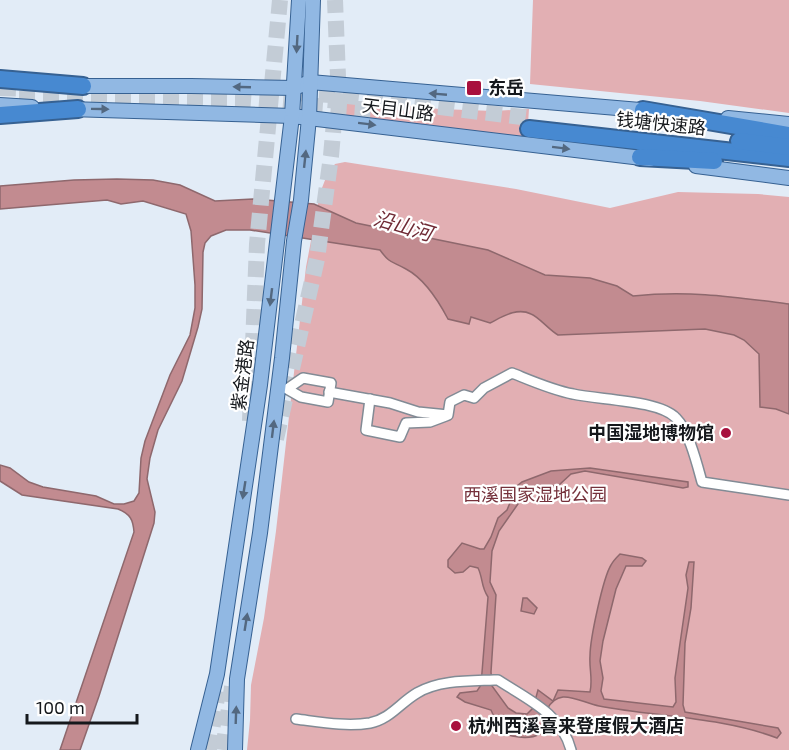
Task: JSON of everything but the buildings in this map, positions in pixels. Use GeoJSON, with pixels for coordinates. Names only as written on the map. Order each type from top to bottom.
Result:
{"type":"FeatureCollection","features":[{"type":"Feature","properties":{"kind":"highway"},"geometry":{"type":"LineString","coordinates":[[0,79],[83,86]]}},
{"type":"Feature","properties":{"kind":"highway"},"geometry":{"type":"LineString","coordinates":[[0,115],[78,109]]}},
{"type":"Feature","properties":{"kind":"highway"},"geometry":{"type":"LineString","coordinates":[[643,110],[789,135]]}},
{"type":"Feature","properties":{"kind":"highway","name":"钱塘快速路"},"geometry":{"type":"LineString","coordinates":[[789,147],[529,124],[789,158]]}},
{"type":"Feature","properties":{"kind":"highway"},"geometry":{"type":"LineString","coordinates":[[640,157],[765,164],[789,168]]}},
{"type":"Feature","properties":{"kind":"main road","name":"紫金港路"},"geometry":{"type":"LineString","coordinates":[[200,750],[217,674],[256,415],[292,116],[299,0]]}},
{"type":"Feature","properties":{"kind":"main road","name":"紫金港路"},"geometry":{"type":"LineString","coordinates":[[235,750],[237,680],[260,533],[294,241],[301,200],[309,118],[313,0]]}},
{"type":"Feature","properties":{"kind":"main road","name":"天目山路"},"geometry":{"type":"LineString","coordinates":[[0,85],[294,88],[310,82],[789,124]]}},
{"type":"Feature","properties":{"kind":"main road","name":"天目山路"},"geometry":{"type":"LineString","coordinates":[[0,105],[292,116],[640,157],[789,178]]}},
{"type":"Feature","properties":{"kind":"street"},"geometry":{"type":"LineString","coordinates":[[448,415],[450,402],[464,395],[474,398],[484,388],[512,373],[572,394],[653,406],[670,412],[678,420],[686,435],[702,482],[789,495]]}},
{"type":"Feature","properties":{"kind":"street"},"geometry":{"type":"LineString","coordinates":[[329,392],[390,403],[418,412],[448,415]]}},
{"type":"Feature","properties":{"kind":"street"},"geometry":{"type":"LineString","coordinates":[[370,399],[366,430],[400,438],[406,423],[430,422],[448,415]]}},
{"type":"Feature","properties":{"kind":"street"},"geometry":{"type":"LineString","coordinates":[[296,719],[344,724],[369,723],[394,711],[418,692],[435,686],[498,680],[553,718],[567,736],[571,750]]}},
{"type":"Feature","properties":{"kind":"green space"},"geometry":{"type":"Polygon","coordinates":[[[533,0],[789,0],[789,113],[700,101],[530,84],[533,0]]]}},
{"type":"Feature","properties":{"kind":"green space"},"geometry":{"type":"Polygon","coordinates":[[[333,99],[440,109],[494,111],[529,109],[527,138],[339,115],[331,109],[333,99]]]}},
{"type":"Feature","properties":{"kind":"green space","name":"西溪国家湿地公园"},"geometry":{"type":"Polygon","coordinates":[[[345,162],[516,189],[610,208],[678,192],[789,197],[789,750],[247,750],[251,685],[264,618],[276,531],[306,267],[320,193],[327,175],[335,164],[345,162]]]}},
{"type":"Feature","properties":{"kind":"shaded area"},"geometry":{"type":"Polygon","coordinates":[[[117,179],[153,180],[180,185],[215,201],[253,199],[314,204],[356,223],[488,250],[545,275],[590,278],[617,286],[633,296],[692,294],[789,304],[789,414],[776,409],[760,407],[759,354],[744,340],[734,335],[705,329],[558,335],[526,312],[510,314],[490,323],[471,317],[469,324],[448,319],[425,284],[413,273],[389,260],[380,250],[250,230],[226,230],[211,236],[205,243],[203,252],[202,309],[198,327],[182,381],[158,430],[150,458],[147,479],[155,512],[154,523],[80,750],[60,750],[134,532],[133,524],[128,515],[118,509],[22,495],[0,481],[0,465],[10,468],[29,482],[43,487],[96,496],[114,504],[134,501],[139,493],[141,458],[145,441],[170,375],[190,335],[195,308],[191,231],[186,214],[143,201],[121,204],[107,200],[0,209],[0,186],[117,179]]]}},
{"type":"Feature","properties":{"kind":"shaded area"},"geometry":{"type":"Polygon","coordinates":[[[590,468],[688,482],[688,487],[585,471],[571,474],[559,485],[533,489],[525,494],[499,531],[492,551],[490,582],[496,595],[492,686],[508,708],[516,713],[527,714],[533,708],[538,690],[553,701],[558,690],[590,692],[591,648],[598,609],[608,572],[620,554],[642,558],[646,561],[642,566],[626,566],[616,589],[600,661],[603,678],[601,691],[604,699],[673,707],[676,702],[675,678],[688,588],[686,575],[689,562],[694,562],[691,608],[685,643],[683,705],[685,712],[778,728],[781,733],[777,738],[734,726],[621,710],[567,697],[557,699],[549,706],[540,734],[516,737],[491,731],[495,719],[491,710],[465,702],[457,697],[460,693],[477,691],[481,685],[488,597],[478,568],[470,566],[463,572],[455,573],[448,567],[448,560],[462,543],[484,549],[498,518],[507,510],[517,486],[522,482],[551,471],[590,468]]]}},
{"type":"Feature","properties":{"kind":"shaded area"},"geometry":{"type":"Polygon","coordinates":[[[523,598],[527,598],[537,608],[534,614],[521,611],[523,598]]]}},
{"type":"Feature","properties":{"kind":"tunnel"},"geometry":{"type":"LineString","coordinates":[[250,421],[257,244],[280,0]]}},
{"type":"Feature","properties":{"kind":"tunnel"},"geometry":{"type":"LineString","coordinates":[[276,439],[317,259],[331,156],[338,77],[335,0]]}},
{"type":"Feature","properties":{"kind":"tunnel"},"geometry":{"type":"LineString","coordinates":[[0,88],[35,89]]}},
{"type":"Feature","properties":{"kind":"tunnel"},"geometry":{"type":"LineString","coordinates":[[295,93],[348,96],[530,118]]}},
{"type":"Feature","properties":{"kind":"tunnel"},"geometry":{"type":"LineString","coordinates":[[19,99],[247,101],[371,110]]}},
{"type":"Feature","properties":{"kind":"tunnel"},"geometry":{"type":"LineString","coordinates":[[223,750],[233,680]]}},
{"type":"Feature","properties":{"kind":"tunnel"},"geometry":{"type":"LineString","coordinates":[[209,750],[218,691]]}},
{"type":"Feature","properties":{"kind":"place","name":"东岳"},"geometry":{"type":"Point","coordinates":[474,88]}},
{"type":"Feature","properties":{"kind":"place","name":"中国湿地博物馆"},"geometry":{"type":"Point","coordinates":[726,433]}},
{"type":"Feature","properties":{"kind":"place","name":"杭州西溪喜来登度假大酒店"},"geometry":{"type":"Point","coordinates":[456,726]}},
{"type":"Feature","properties":{"kind":"water label","name":"沿山河"},"geometry":{"type":"Point","coordinates":[403,226]}}]}
